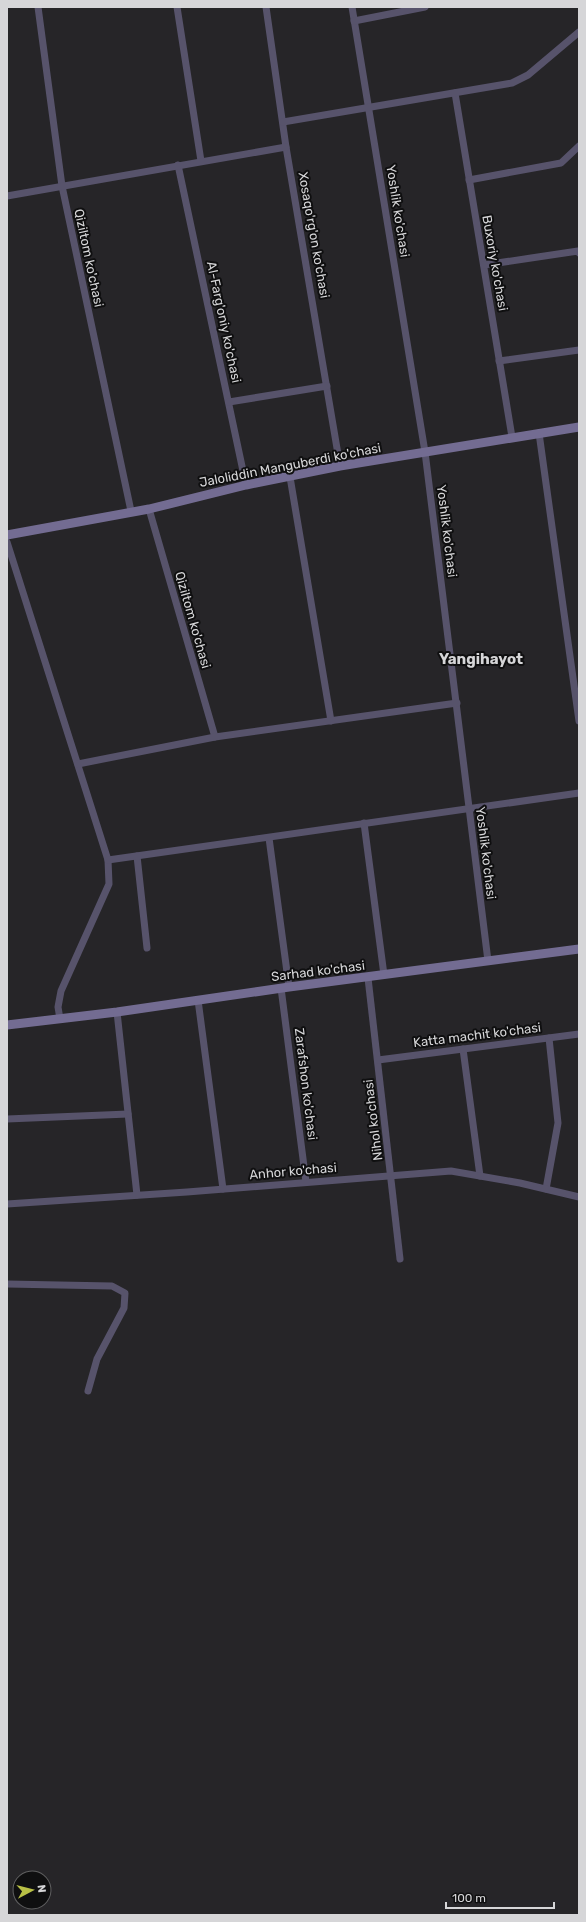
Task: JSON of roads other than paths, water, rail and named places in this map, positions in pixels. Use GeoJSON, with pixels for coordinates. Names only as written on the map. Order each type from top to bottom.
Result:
{"type":"FeatureCollection","features":[{"type":"Feature","properties":{"kind":"street","name":"Qiziltom ko'chasi"},"geometry":{"type":"LineString","coordinates":[[38,7],[62,186],[131,511]]}},
{"type":"Feature","properties":{"kind":"street"},"geometry":{"type":"LineString","coordinates":[[177,7],[201,161]]}},
{"type":"Feature","properties":{"kind":"street","name":"Xosaqo'rg'on ko'chasi"},"geometry":{"type":"LineString","coordinates":[[266,7],[286,147],[328,386],[340,466]]}},
{"type":"Feature","properties":{"kind":"street","name":"Yoshlik ko'chasi"},"geometry":{"type":"LineString","coordinates":[[352,7],[425,452],[488,961]]}},
{"type":"Feature","properties":{"kind":"street"},"geometry":{"type":"LineString","coordinates":[[354,21],[425,7]]}},
{"type":"Feature","properties":{"kind":"street"},"geometry":{"type":"LineString","coordinates":[[283,122],[512,83],[528,75],[579,32]]}},
{"type":"Feature","properties":{"kind":"street","name":"Buxoriy ko'chasi"},"geometry":{"type":"LineString","coordinates":[[455,93],[512,437]]}},
{"type":"Feature","properties":{"kind":"street"},"geometry":{"type":"LineString","coordinates":[[469,180],[561,163],[579,146]]}},
{"type":"Feature","properties":{"kind":"street"},"geometry":{"type":"LineString","coordinates":[[7,196],[286,147]]}},
{"type":"Feature","properties":{"kind":"street","name":"Al-Farg'oniy ko'chasi"},"geometry":{"type":"LineString","coordinates":[[178,165],[246,485]]}},
{"type":"Feature","properties":{"kind":"street"},"geometry":{"type":"LineString","coordinates":[[484,265],[579,251]]}},
{"type":"Feature","properties":{"kind":"street"},"geometry":{"type":"LineString","coordinates":[[499,361],[579,350]]}},
{"type":"Feature","properties":{"kind":"street"},"geometry":{"type":"LineString","coordinates":[[229,402],[328,386]]}},
{"type":"Feature","properties":{"kind":"street","name":"Jaloliddin Manguberdi ko'chasi"},"geometry":{"type":"LineString","coordinates":[[7,535],[131,511],[149,509],[246,485],[340,466],[579,427]]}},
{"type":"Feature","properties":{"kind":"street"},"geometry":{"type":"LineString","coordinates":[[539,433],[579,721]]}},
{"type":"Feature","properties":{"kind":"street"},"geometry":{"type":"LineString","coordinates":[[290,477],[331,721]]}},
{"type":"Feature","properties":{"kind":"street","name":"Qiziltom ko'chasi"},"geometry":{"type":"LineString","coordinates":[[149,509],[215,737]]}},
{"type":"Feature","properties":{"kind":"street"},"geometry":{"type":"LineString","coordinates":[[7,542],[108,860],[109,884],[61,991],[58,1007],[60,1019]]}},
{"type":"Feature","properties":{"kind":"street"},"geometry":{"type":"LineString","coordinates":[[78,764],[215,737],[457,703]]}},
{"type":"Feature","properties":{"kind":"street"},"geometry":{"type":"LineString","coordinates":[[108,860],[579,793]]}},
{"type":"Feature","properties":{"kind":"street"},"geometry":{"type":"LineString","coordinates":[[364,823],[384,975]]}},
{"type":"Feature","properties":{"kind":"street","name":"Zarafshon ko'chasi"},"geometry":{"type":"LineString","coordinates":[[269,838],[306,1182]]}},
{"type":"Feature","properties":{"kind":"street"},"geometry":{"type":"LineString","coordinates":[[137,856],[147,948]]}},
{"type":"Feature","properties":{"kind":"street","name":"Sarhad ko'chasi"},"geometry":{"type":"LineString","coordinates":[[7,1025],[117,1012],[579,949]]}},
{"type":"Feature","properties":{"kind":"street","name":"Nihol ko'chasi"},"geometry":{"type":"LineString","coordinates":[[368,978],[392,1175],[400,1259]]}},
{"type":"Feature","properties":{"kind":"street"},"geometry":{"type":"LineString","coordinates":[[198,1000],[224,1189]]}},
{"type":"Feature","properties":{"kind":"street"},"geometry":{"type":"LineString","coordinates":[[117,1012],[137,1195]]}},
{"type":"Feature","properties":{"kind":"street","name":"Katta machit ko'chasi"},"geometry":{"type":"LineString","coordinates":[[378,1060],[579,1034]]}},
{"type":"Feature","properties":{"kind":"street"},"geometry":{"type":"LineString","coordinates":[[546,1189],[558,1123],[548,1038]]}},
{"type":"Feature","properties":{"kind":"street"},"geometry":{"type":"LineString","coordinates":[[463,1049],[480,1176]]}},
{"type":"Feature","properties":{"kind":"street"},"geometry":{"type":"LineString","coordinates":[[7,1119],[128,1114]]}},
{"type":"Feature","properties":{"kind":"street","name":"Anhor ko'chasi"},"geometry":{"type":"LineString","coordinates":[[7,1204],[451,1171],[579,1196]]}},
{"type":"Feature","properties":{"kind":"street"},"geometry":{"type":"LineString","coordinates":[[7,1284],[112,1286],[125,1294],[124,1308],[97,1359],[88,1391]]}},
{"type":"Feature","properties":{"kind":"district","name":"Yangihayot"},"geometry":{"type":"Point","coordinates":[481,659]}}]}
